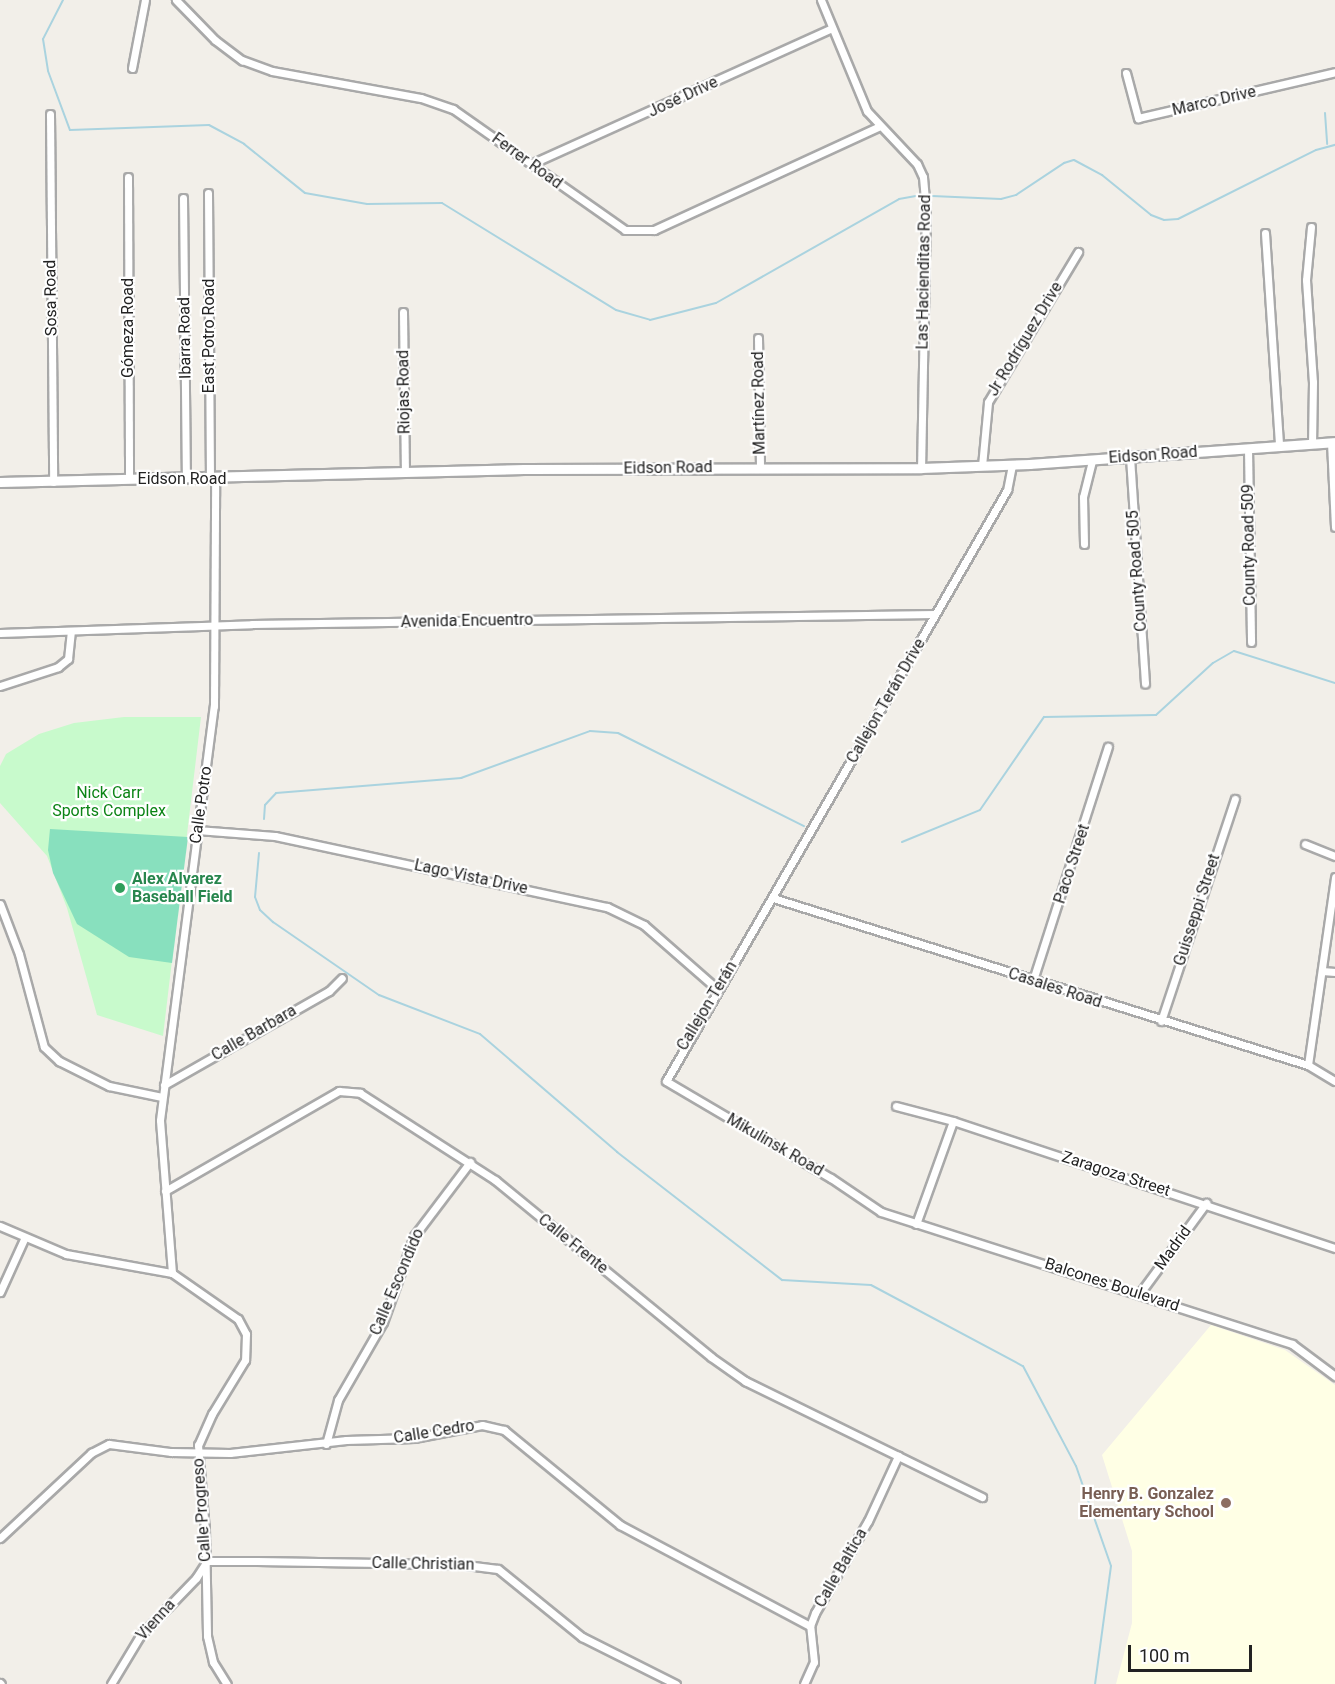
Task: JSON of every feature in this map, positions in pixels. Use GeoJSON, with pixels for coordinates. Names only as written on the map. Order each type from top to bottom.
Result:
{"type":"FeatureCollection","features":[{"type":"Feature","properties":{"kind":"street"},"geometry":{"type":"LineString","coordinates":[[132,68],[145,0]]}},
{"type":"Feature","properties":{"kind":"street","name":"Ferrer Road"},"geometry":{"type":"LineString","coordinates":[[176,0],[228,52],[242,60],[273,71],[443,104],[533,163],[611,223],[639,232],[736,194],[878,127]]}},
{"type":"Feature","properties":{"kind":"street","name":"Las Hacienditas Road"},"geometry":{"type":"LineString","coordinates":[[821,0],[867,111],[878,127],[917,164],[925,187],[921,468]]}},
{"type":"Feature","properties":{"kind":"street","name":"José Drive"},"geometry":{"type":"LineString","coordinates":[[533,163],[832,28]]}},
{"type":"Feature","properties":{"kind":"street","name":"Marco Drive"},"geometry":{"type":"LineString","coordinates":[[1126,73],[1138,118],[1335,72]]}},
{"type":"Feature","properties":{"kind":"street","name":"Sosa Road"},"geometry":{"type":"LineString","coordinates":[[50,114],[53,482]]}},
{"type":"Feature","properties":{"kind":"street","name":"Gómeza Road"},"geometry":{"type":"LineString","coordinates":[[128,177],[129,479]]}},
{"type":"Feature","properties":{"kind":"street","name":"East Potro Road"},"geometry":{"type":"LineString","coordinates":[[208,193],[212,479]]}},
{"type":"Feature","properties":{"kind":"street","name":"Ibarra Road"},"geometry":{"type":"LineString","coordinates":[[183,198],[186,478]]}},
{"type":"Feature","properties":{"kind":"street"},"geometry":{"type":"LineString","coordinates":[[1311,227],[1306,280],[1313,382],[1312,443]]}},
{"type":"Feature","properties":{"kind":"street"},"geometry":{"type":"LineString","coordinates":[[1265,232],[1279,446]]}},
{"type":"Feature","properties":{"kind":"street","name":"Jr Rodríguez Drive"},"geometry":{"type":"LineString","coordinates":[[982,466],[988,402],[1078,252]]}},
{"type":"Feature","properties":{"kind":"street","name":"Riojas Road"},"geometry":{"type":"LineString","coordinates":[[403,312],[405,471]]}},
{"type":"Feature","properties":{"kind":"street","name":"Martínez Road"},"geometry":{"type":"LineString","coordinates":[[758,338],[760,467]]}},
{"type":"Feature","properties":{"kind":"street"},"geometry":{"type":"LineString","coordinates":[[1333,442],[1335,527]]}},
{"type":"Feature","properties":{"kind":"street","name":"Eidson Road"},"geometry":{"type":"LineString","coordinates":[[0,482],[212,479],[405,471],[760,467],[921,468],[1092,460],[1333,442]]}},
{"type":"Feature","properties":{"kind":"street","name":"County Road 509"},"geometry":{"type":"LineString","coordinates":[[1248,448],[1251,642]]}},
{"type":"Feature","properties":{"kind":"street","name":"County Road 505"},"geometry":{"type":"LineString","coordinates":[[1130,457],[1145,684]]}},
{"type":"Feature","properties":{"kind":"street"},"geometry":{"type":"LineString","coordinates":[[1084,544],[1083,497],[1092,460]]}},
{"type":"Feature","properties":{"kind":"street","name":"Callejon Terán Drive"},"geometry":{"type":"LineString","coordinates":[[750,933],[773,898],[1007,490],[1012,465]]}},
{"type":"Feature","properties":{"kind":"street","name":"Calle Potro"},"geometry":{"type":"LineString","coordinates":[[172,1273],[165,1191],[162,1097],[214,706],[217,626],[212,479]]}},
{"type":"Feature","properties":{"kind":"street","name":"Avenida Encuentro"},"geometry":{"type":"LineString","coordinates":[[0,633],[217,626],[935,614]]}},
{"type":"Feature","properties":{"kind":"street"},"geometry":{"type":"LineString","coordinates":[[0,686],[58,667],[68,659],[71,632]]}},
{"type":"Feature","properties":{"kind":"street","name":"Paco Street"},"geometry":{"type":"LineString","coordinates":[[1033,980],[1108,747]]}},
{"type":"Feature","properties":{"kind":"street","name":"Guisseppi Street"},"geometry":{"type":"LineString","coordinates":[[1161,1021],[1235,799]]}},
{"type":"Feature","properties":{"kind":"street","name":"Lago Vista Drive"},"geometry":{"type":"LineString","coordinates":[[197,830],[275,836],[607,907],[644,925],[717,989]]}},
{"type":"Feature","properties":{"kind":"street"},"geometry":{"type":"LineString","coordinates":[[1305,844],[1335,856]]}},
{"type":"Feature","properties":{"kind":"street"},"geometry":{"type":"LineString","coordinates":[[1308,1065],[1335,876]]}},
{"type":"Feature","properties":{"kind":"street","name":"Casales Road"},"geometry":{"type":"LineString","coordinates":[[773,898],[1161,1021],[1308,1065],[1335,1081]]}},
{"type":"Feature","properties":{"kind":"street"},"geometry":{"type":"LineString","coordinates":[[0,904],[19,954],[44,1047],[59,1061],[110,1086],[162,1097]]}},
{"type":"Feature","properties":{"kind":"street","name":"Callejon Terán"},"geometry":{"type":"LineString","coordinates":[[666,1081],[750,933]]}},
{"type":"Feature","properties":{"kind":"street"},"geometry":{"type":"LineString","coordinates":[[1322,971],[1335,972]]}},
{"type":"Feature","properties":{"kind":"street","name":"Calle Barbara"},"geometry":{"type":"LineString","coordinates":[[164,1085],[329,991],[342,978]]}},
{"type":"Feature","properties":{"kind":"street","name":"Mikulinsk Road"},"geometry":{"type":"LineString","coordinates":[[666,1081],[831,1178],[880,1212]]}},
{"type":"Feature","properties":{"kind":"street","name":"Calle Frente"},"geometry":{"type":"LineString","coordinates":[[165,1191],[330,1096],[350,1090],[408,1121],[470,1162],[723,1366],[760,1389],[981,1497]]}},
{"type":"Feature","properties":{"kind":"street","name":"Zaragoza Street"},"geometry":{"type":"LineString","coordinates":[[896,1106],[953,1121],[1206,1203],[1335,1248]]}},
{"type":"Feature","properties":{"kind":"street"},"geometry":{"type":"LineString","coordinates":[[916,1224],[953,1121]]}},
{"type":"Feature","properties":{"kind":"street","name":"Calle Escondido"},"geometry":{"type":"LineString","coordinates":[[326,1444],[338,1400],[383,1322],[414,1236],[470,1162]]}},
{"type":"Feature","properties":{"kind":"street","name":"Madrid"},"geometry":{"type":"LineString","coordinates":[[1140,1293],[1206,1203]]}},
{"type":"Feature","properties":{"kind":"street","name":"Balcones Boulevard"},"geometry":{"type":"LineString","coordinates":[[880,1212],[1140,1293],[1292,1344],[1335,1376]]}},
{"type":"Feature","properties":{"kind":"street","name":"Calle Progreso"},"geometry":{"type":"LineString","coordinates":[[0,1226],[66,1254],[172,1273],[230,1311],[246,1334],[245,1360],[203,1429],[198,1453],[207,1561],[209,1649],[227,1684]]}},
{"type":"Feature","properties":{"kind":"street"},"geometry":{"type":"LineString","coordinates":[[0,1292],[26,1237]]}},
{"type":"Feature","properties":{"kind":"street","name":"Calle Cedro"},"geometry":{"type":"LineString","coordinates":[[0,1538],[100,1447],[127,1443],[198,1453],[414,1438],[469,1426],[494,1426],[521,1443],[620,1525],[810,1626]]}},
{"type":"Feature","properties":{"kind":"street","name":"Calle Baltica"},"geometry":{"type":"LineString","coordinates":[[804,1684],[814,1662],[810,1626],[868,1521],[898,1455]]}},
{"type":"Feature","properties":{"kind":"street","name":"Vienna"},"geometry":{"type":"LineString","coordinates":[[111,1684],[140,1636],[196,1578],[207,1561]]}},
{"type":"Feature","properties":{"kind":"street","name":"Calle Christian"},"geometry":{"type":"LineString","coordinates":[[207,1561],[485,1566],[510,1576],[582,1637],[676,1684]]}},
{"type":"Feature","properties":{"kind":"shaded area","name":"Henry B. Gonzalez Elementary School"},"geometry":{"type":"Polygon","coordinates":[[[1211,1325],[1285,1350],[1335,1385],[1335,1684],[1116,1684],[1132,1623],[1132,1551],[1102,1455],[1211,1325]]]}},
{"type":"Feature","properties":{"kind":"green space","name":"Nick Carr Sports Complex"},"geometry":{"type":"Polygon","coordinates":[[[124,717],[201,717],[163,1036],[97,1015],[67,908],[47,856],[0,803],[0,766],[6,754],[39,734],[74,723],[124,717]]]}},
{"type":"Feature","properties":{"kind":"green space","name":"Alex Alvarez Baseball Field"},"geometry":{"type":"Polygon","coordinates":[[[50,829],[188,837],[172,963],[129,957],[77,924],[53,873],[48,850],[50,829]]]}},
{"type":"Feature","properties":{"kind":"waterway"},"geometry":{"type":"LineString","coordinates":[[63,0],[43,39],[48,71],[70,130],[209,125],[244,144],[305,193],[367,204],[442,203],[616,310],[650,320],[716,303],[899,199],[916,196]]}},
{"type":"Feature","properties":{"kind":"waterway"},"geometry":{"type":"LineString","coordinates":[[1325,113],[1327,144]]}},
{"type":"Feature","properties":{"kind":"waterway"},"geometry":{"type":"LineString","coordinates":[[932,196],[1001,199],[1016,195],[1064,163],[1074,160],[1102,175],[1151,215],[1164,220],[1178,219],[1316,150],[1335,145]]}},
{"type":"Feature","properties":{"kind":"waterway"},"geometry":{"type":"LineString","coordinates":[[902,842],[980,810],[1044,717],[1156,715],[1213,663],[1234,651],[1335,683]]}},
{"type":"Feature","properties":{"kind":"waterway"},"geometry":{"type":"LineString","coordinates":[[264,819],[265,805],[276,793],[461,778],[590,731],[618,733],[804,826]]}},
{"type":"Feature","properties":{"kind":"waterway"},"geometry":{"type":"LineString","coordinates":[[259,853],[255,897],[260,910],[273,922],[379,995],[480,1034],[617,1152],[782,1280],[871,1285],[1023,1366],[1076,1466],[1111,1566],[1095,1684]]}},
{"type":"Feature","properties":{"kind":"place","name":"Alex Alvarez Baseball Field"},"geometry":{"type":"Point","coordinates":[120,888]}},
{"type":"Feature","properties":{"kind":"place","name":"Henry B. Gonzalez Elementary School"},"geometry":{"type":"Point","coordinates":[1226,1503]}}]}
